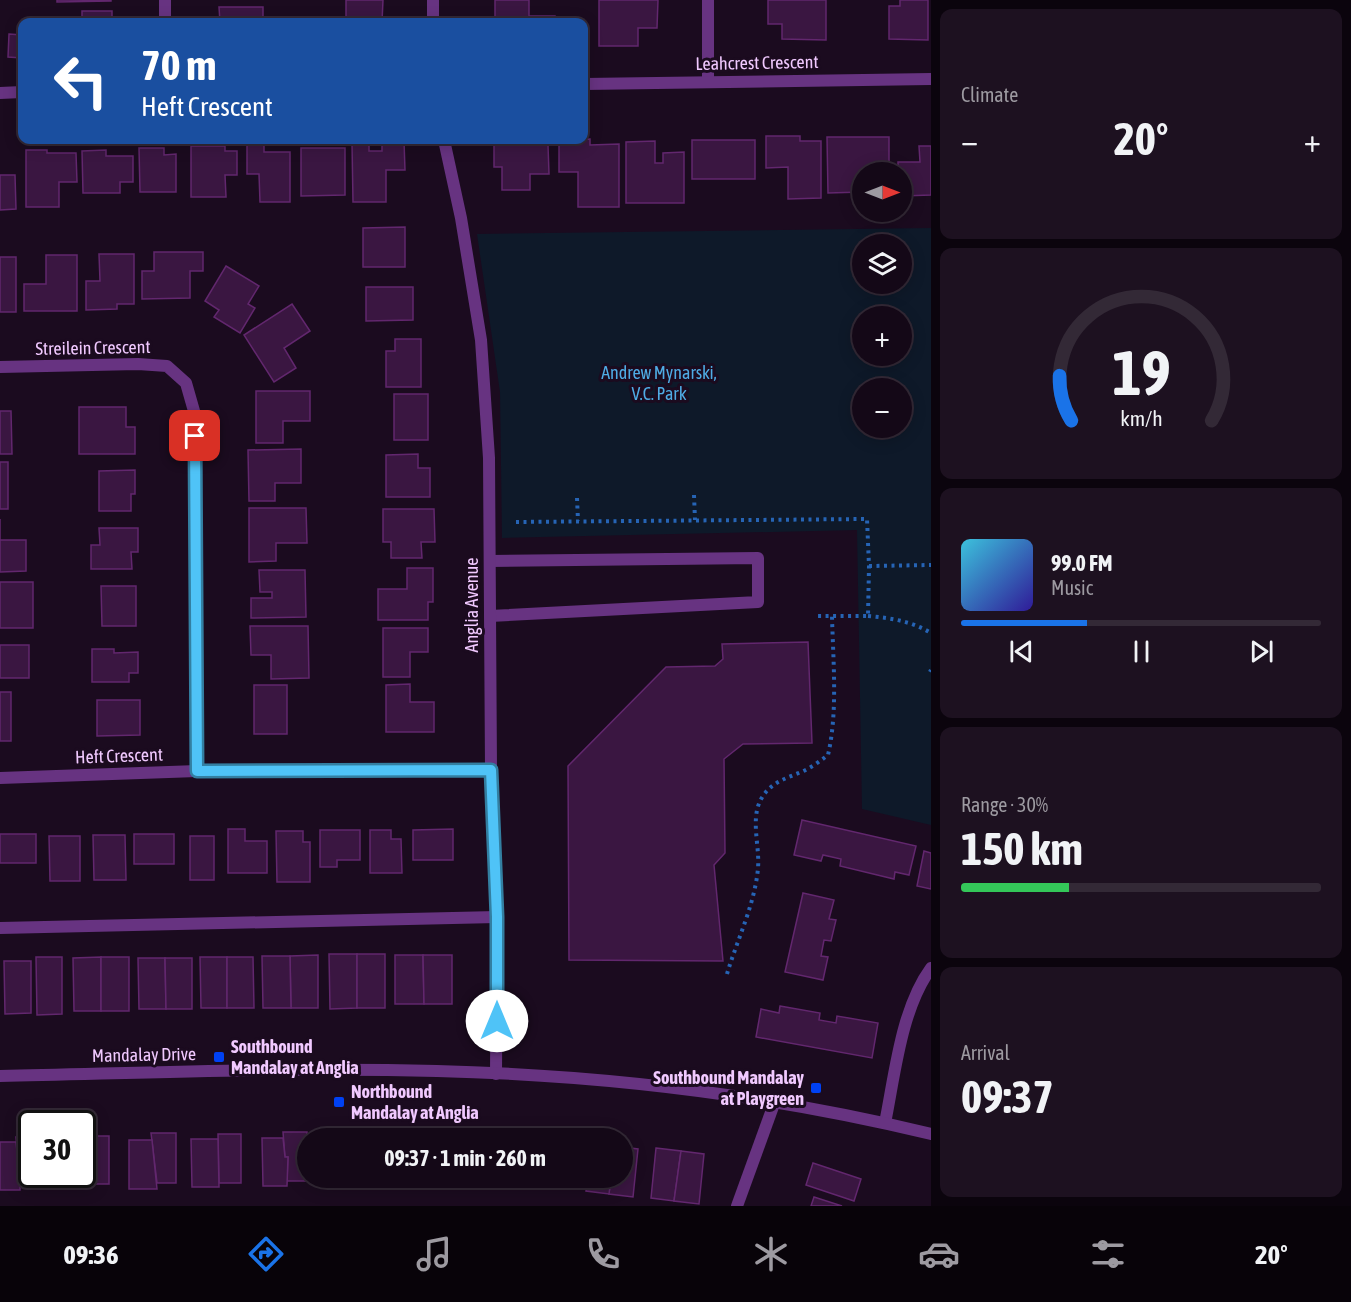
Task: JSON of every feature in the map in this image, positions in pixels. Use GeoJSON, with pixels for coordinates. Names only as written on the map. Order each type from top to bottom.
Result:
{"type":"FeatureCollection","features":[{"type":"Feature","properties":{"kind":"street"},"geometry":{"type":"LineString","coordinates":[[165,0],[165,18]]}},
{"type":"Feature","properties":{"kind":"street"},"geometry":{"type":"LineString","coordinates":[[433,0],[433,18]]}},
{"type":"Feature","properties":{"kind":"street"},"geometry":{"type":"LineString","coordinates":[[708,0],[708,81]]}},
{"type":"Feature","properties":{"kind":"street","name":"Leahcrest Crescent"},"geometry":{"type":"LineString","coordinates":[[588,84],[931,80]]}},
{"type":"Feature","properties":{"kind":"street"},"geometry":{"type":"LineString","coordinates":[[0,93],[18,92]]}},
{"type":"Feature","properties":{"kind":"street","name":"Anglia Avenue"},"geometry":{"type":"LineString","coordinates":[[445,144],[481,340],[489,458],[491,770],[497,917],[496,1074]]}},
{"type":"Feature","properties":{"kind":"street","name":"Streilein Crescent"},"geometry":{"type":"LineString","coordinates":[[0,367],[138,364],[166,366],[186,383],[194,411],[195,436],[197,771]]}},
{"type":"Feature","properties":{"kind":"street"},"geometry":{"type":"LineString","coordinates":[[490,561],[758,558],[758,603],[490,616]]}},
{"type":"Feature","properties":{"kind":"street","name":"Heft Crescent"},"geometry":{"type":"LineString","coordinates":[[0,778],[197,771],[491,770]]}},
{"type":"Feature","properties":{"kind":"street"},"geometry":{"type":"LineString","coordinates":[[0,928],[497,917]]}},
{"type":"Feature","properties":{"kind":"street"},"geometry":{"type":"LineString","coordinates":[[885,1123],[902,1035],[923,979],[931,968]]}},
{"type":"Feature","properties":{"kind":"street","name":"Mandalay Drive"},"geometry":{"type":"LineString","coordinates":[[0,1076],[289,1071],[437,1071],[496,1074],[652,1086],[885,1123],[931,1134]]}},
{"type":"Feature","properties":{"kind":"street"},"geometry":{"type":"LineString","coordinates":[[737,1206],[774,1104]]}},
{"type":"Feature","properties":{"kind":"path"},"geometry":{"type":"LineString","coordinates":[[694,495],[695,520]]}},
{"type":"Feature","properties":{"kind":"path"},"geometry":{"type":"LineString","coordinates":[[577,498],[578,521]]}},
{"type":"Feature","properties":{"kind":"path"},"geometry":{"type":"LineString","coordinates":[[869,566],[931,565]]}},
{"type":"Feature","properties":{"kind":"path"},"geometry":{"type":"LineString","coordinates":[[727,974],[756,884],[758,865],[755,813],[763,796],[774,784],[828,755],[832,730],[832,616]]}},
{"type":"Feature","properties":{"kind":"path"},"geometry":{"type":"LineString","coordinates":[[868,616],[894,618],[931,633]]}},
{"type":"Feature","properties":{"kind":"green space","name":"Andrew Mynarski, V.C. Park"},"geometry":{"type":"Polygon","coordinates":[[[931,228],[931,825],[862,809],[857,530],[502,538],[500,392],[477,234],[931,228]]]}},
{"type":"Feature","properties":{"kind":"building"},"geometry":{"type":"Polygon","coordinates":[[[57,0],[111,0],[111,1],[57,2],[57,0]]]}},
{"type":"Feature","properties":{"kind":"building"},"geometry":{"type":"Polygon","coordinates":[[[346,0],[383,0],[382,18],[346,18],[346,0]]]}},
{"type":"Feature","properties":{"kind":"building"},"geometry":{"type":"Polygon","coordinates":[[[495,0],[529,0],[529,16],[555,16],[555,18],[495,18],[495,0]]]}},
{"type":"Feature","properties":{"kind":"building"},"geometry":{"type":"Polygon","coordinates":[[[599,0],[658,0],[657,28],[638,28],[638,46],[599,46],[599,0]]]}},
{"type":"Feature","properties":{"kind":"building"},"geometry":{"type":"Polygon","coordinates":[[[768,0],[826,0],[826,40],[782,39],[782,24],[768,24],[768,0]]]}},
{"type":"Feature","properties":{"kind":"building"},"geometry":{"type":"Polygon","coordinates":[[[900,0],[928,0],[928,40],[889,39],[889,6],[900,6],[900,0]]]}},
{"type":"Feature","properties":{"kind":"building"},"geometry":{"type":"Polygon","coordinates":[[[219,7],[263,7],[263,18],[220,18],[219,7]]]}},
{"type":"Feature","properties":{"kind":"building"},"geometry":{"type":"Polygon","coordinates":[[[82,11],[112,11],[112,18],[82,18],[82,11]]]}},
{"type":"Feature","properties":{"kind":"building"},"geometry":{"type":"Polygon","coordinates":[[[9,34],[18,35],[18,58],[8,57],[9,34]]]}},
{"type":"Feature","properties":{"kind":"building"},"geometry":{"type":"Polygon","coordinates":[[[766,136],[800,136],[800,141],[821,141],[821,198],[788,199],[788,167],[766,168],[766,136]]]}},
{"type":"Feature","properties":{"kind":"building"},"geometry":{"type":"Polygon","coordinates":[[[827,137],[889,137],[889,162],[852,162],[852,192],[828,193],[827,137]]]}},
{"type":"Feature","properties":{"kind":"building"},"geometry":{"type":"Polygon","coordinates":[[[588,139],[590,139],[590,145],[619,144],[619,207],[578,207],[578,172],[559,172],[559,144],[588,144],[588,139]]]}},
{"type":"Feature","properties":{"kind":"building"},"geometry":{"type":"Polygon","coordinates":[[[692,140],[755,140],[755,179],[692,179],[692,140]]]}},
{"type":"Feature","properties":{"kind":"building"},"geometry":{"type":"Polygon","coordinates":[[[655,141],[655,163],[663,163],[663,153],[684,152],[684,203],[626,203],[626,142],[655,141]]]}},
{"type":"Feature","properties":{"kind":"building"},"geometry":{"type":"Polygon","coordinates":[[[247,144],[264,144],[264,152],[290,152],[290,202],[260,202],[259,174],[247,174],[247,144]]]}},
{"type":"Feature","properties":{"kind":"building"},"geometry":{"type":"Polygon","coordinates":[[[352,144],[369,144],[369,151],[382,151],[382,144],[404,144],[405,170],[386,170],[386,202],[353,202],[352,144]]]}},
{"type":"Feature","properties":{"kind":"building"},"geometry":{"type":"Polygon","coordinates":[[[494,144],[548,145],[549,174],[530,174],[530,190],[502,190],[502,167],[494,167],[494,144]]]}},
{"type":"Feature","properties":{"kind":"building"},"geometry":{"type":"Polygon","coordinates":[[[191,146],[225,146],[225,151],[237,151],[237,175],[225,175],[226,197],[191,197],[191,146]]]}},
{"type":"Feature","properties":{"kind":"building"},"geometry":{"type":"Polygon","coordinates":[[[919,146],[931,146],[931,195],[912,196],[912,162],[920,162],[919,146]]]}},
{"type":"Feature","properties":{"kind":"building"},"geometry":{"type":"Polygon","coordinates":[[[139,148],[164,148],[164,155],[176,154],[176,192],[140,192],[139,148]]]}},
{"type":"Feature","properties":{"kind":"building"},"geometry":{"type":"Polygon","coordinates":[[[301,148],[345,148],[345,195],[301,196],[301,148]]]}},
{"type":"Feature","properties":{"kind":"building"},"geometry":{"type":"Polygon","coordinates":[[[26,150],[76,153],[77,182],[59,182],[59,207],[26,207],[26,150]]]}},
{"type":"Feature","properties":{"kind":"building"},"geometry":{"type":"Polygon","coordinates":[[[106,150],[106,156],[133,156],[133,182],[120,182],[120,193],[83,193],[82,151],[106,150]]]}},
{"type":"Feature","properties":{"kind":"building"},"geometry":{"type":"Polygon","coordinates":[[[0,175],[15,175],[16,209],[0,210],[0,175]]]}},
{"type":"Feature","properties":{"kind":"building"},"geometry":{"type":"Polygon","coordinates":[[[405,227],[405,267],[363,267],[363,228],[405,227]]]}},
{"type":"Feature","properties":{"kind":"building"},"geometry":{"type":"Polygon","coordinates":[[[154,252],[203,252],[203,271],[190,271],[190,298],[142,299],[142,271],[154,271],[154,252]]]}},
{"type":"Feature","properties":{"kind":"building"},"geometry":{"type":"Polygon","coordinates":[[[99,254],[134,254],[134,304],[117,304],[117,309],[86,310],[86,281],[100,281],[99,254]]]}},
{"type":"Feature","properties":{"kind":"building"},"geometry":{"type":"Polygon","coordinates":[[[46,255],[77,255],[77,311],[24,311],[24,284],[46,284],[46,255]]]}},
{"type":"Feature","properties":{"kind":"building"},"geometry":{"type":"Polygon","coordinates":[[[0,257],[16,257],[16,312],[0,312],[0,257]]]}},
{"type":"Feature","properties":{"kind":"building"},"geometry":{"type":"Polygon","coordinates":[[[226,266],[259,286],[248,304],[255,308],[240,333],[214,317],[219,310],[205,301],[226,266]]]}},
{"type":"Feature","properties":{"kind":"building"},"geometry":{"type":"Polygon","coordinates":[[[366,287],[413,287],[413,320],[366,321],[366,287]]]}},
{"type":"Feature","properties":{"kind":"building"},"geometry":{"type":"Polygon","coordinates":[[[292,304],[310,331],[284,348],[296,368],[274,382],[244,335],[292,304]]]}},
{"type":"Feature","properties":{"kind":"building"},"geometry":{"type":"Polygon","coordinates":[[[395,339],[421,339],[421,387],[386,387],[386,351],[395,351],[395,339]]]}},
{"type":"Feature","properties":{"kind":"building"},"geometry":{"type":"Polygon","coordinates":[[[256,391],[310,391],[310,421],[283,421],[283,443],[256,443],[256,391]]]}},
{"type":"Feature","properties":{"kind":"building"},"geometry":{"type":"Polygon","coordinates":[[[394,394],[428,394],[428,440],[394,440],[394,394]]]}},
{"type":"Feature","properties":{"kind":"building"},"geometry":{"type":"Polygon","coordinates":[[[79,407],[126,407],[126,427],[135,427],[135,454],[79,454],[79,407]]]}},
{"type":"Feature","properties":{"kind":"building"},"geometry":{"type":"Polygon","coordinates":[[[0,411],[11,411],[12,454],[0,454],[0,411]]]}},
{"type":"Feature","properties":{"kind":"building"},"geometry":{"type":"Polygon","coordinates":[[[301,449],[301,483],[275,483],[275,501],[249,501],[248,450],[301,449]]]}},
{"type":"Feature","properties":{"kind":"building"},"geometry":{"type":"Polygon","coordinates":[[[418,454],[418,468],[430,468],[430,497],[386,497],[386,455],[418,454]]]}},
{"type":"Feature","properties":{"kind":"building"},"geometry":{"type":"Polygon","coordinates":[[[0,462],[8,462],[8,509],[0,509],[0,462]]]}},
{"type":"Feature","properties":{"kind":"building"},"geometry":{"type":"Polygon","coordinates":[[[135,470],[135,494],[131,494],[131,511],[99,511],[99,471],[135,470]]]}},
{"type":"Feature","properties":{"kind":"building"},"geometry":{"type":"Polygon","coordinates":[[[249,508],[306,508],[307,543],[276,543],[276,561],[249,562],[249,508]]]}},
{"type":"Feature","properties":{"kind":"building"},"geometry":{"type":"Polygon","coordinates":[[[383,509],[434,509],[435,542],[421,542],[422,558],[391,558],[391,542],[383,542],[383,509]]]}},
{"type":"Feature","properties":{"kind":"building"},"geometry":{"type":"Polygon","coordinates":[[[99,528],[138,528],[138,552],[131,552],[132,569],[91,569],[91,545],[100,545],[99,528]]]}},
{"type":"Feature","properties":{"kind":"building"},"geometry":{"type":"Polygon","coordinates":[[[0,540],[26,540],[26,571],[0,572],[0,540]]]}},
{"type":"Feature","properties":{"kind":"building"},"geometry":{"type":"Polygon","coordinates":[[[407,568],[433,568],[433,602],[428,602],[428,620],[378,620],[378,589],[407,589],[407,568]]]}},
{"type":"Feature","properties":{"kind":"building"},"geometry":{"type":"Polygon","coordinates":[[[259,570],[305,570],[306,617],[251,618],[251,598],[272,598],[272,592],[260,592],[259,570]]]}},
{"type":"Feature","properties":{"kind":"building"},"geometry":{"type":"Polygon","coordinates":[[[0,582],[33,582],[33,628],[0,628],[0,582]]]}},
{"type":"Feature","properties":{"kind":"building"},"geometry":{"type":"Polygon","coordinates":[[[101,586],[136,586],[136,626],[102,626],[101,586]]]}},
{"type":"Feature","properties":{"kind":"building"},"geometry":{"type":"Polygon","coordinates":[[[250,626],[308,626],[309,678],[271,679],[271,655],[251,655],[250,626]]]}},
{"type":"Feature","properties":{"kind":"building"},"geometry":{"type":"Polygon","coordinates":[[[383,628],[428,628],[428,652],[410,652],[410,677],[383,677],[383,628]]]}},
{"type":"Feature","properties":{"kind":"building"},"geometry":{"type":"Polygon","coordinates":[[[808,642],[812,743],[743,744],[724,759],[725,853],[714,865],[723,961],[569,960],[568,766],[666,667],[715,666],[723,659],[722,644],[808,642]]]}},
{"type":"Feature","properties":{"kind":"building"},"geometry":{"type":"Polygon","coordinates":[[[0,645],[29,645],[29,678],[0,678],[0,645]]]}},
{"type":"Feature","properties":{"kind":"building"},"geometry":{"type":"Polygon","coordinates":[[[92,649],[114,649],[114,653],[138,652],[138,673],[129,673],[129,682],[92,682],[92,649]]]}},
{"type":"Feature","properties":{"kind":"building"},"geometry":{"type":"Polygon","coordinates":[[[410,684],[410,702],[434,702],[434,732],[386,732],[386,685],[410,684]]]}},
{"type":"Feature","properties":{"kind":"building"},"geometry":{"type":"Polygon","coordinates":[[[254,685],[287,685],[287,734],[254,734],[254,685]]]}},
{"type":"Feature","properties":{"kind":"building"},"geometry":{"type":"Polygon","coordinates":[[[0,692],[11,692],[11,741],[0,741],[0,692]]]}},
{"type":"Feature","properties":{"kind":"building"},"geometry":{"type":"Polygon","coordinates":[[[97,700],[140,700],[140,735],[97,736],[97,700]]]}},
{"type":"Feature","properties":{"kind":"building"},"geometry":{"type":"Polygon","coordinates":[[[802,820],[916,846],[909,875],[895,872],[894,879],[840,866],[841,859],[823,855],[821,861],[794,855],[802,820]]]}},
{"type":"Feature","properties":{"kind":"building"},"geometry":{"type":"Polygon","coordinates":[[[228,829],[245,829],[245,841],[267,841],[267,873],[228,873],[228,829]]]}},
{"type":"Feature","properties":{"kind":"building"},"geometry":{"type":"Polygon","coordinates":[[[453,829],[453,860],[413,860],[413,830],[453,829]]]}},
{"type":"Feature","properties":{"kind":"building"},"geometry":{"type":"Polygon","coordinates":[[[320,830],[360,830],[360,860],[337,860],[337,867],[320,867],[320,830]]]}},
{"type":"Feature","properties":{"kind":"building"},"geometry":{"type":"Polygon","coordinates":[[[370,830],[391,830],[391,839],[401,839],[402,873],[370,873],[370,830]]]}},
{"type":"Feature","properties":{"kind":"building"},"geometry":{"type":"Polygon","coordinates":[[[276,831],[303,831],[303,842],[310,842],[310,882],[277,882],[276,831]]]}},
{"type":"Feature","properties":{"kind":"building"},"geometry":{"type":"Polygon","coordinates":[[[0,834],[36,834],[36,863],[0,863],[0,834]]]}},
{"type":"Feature","properties":{"kind":"building"},"geometry":{"type":"Polygon","coordinates":[[[134,834],[174,834],[174,864],[134,864],[134,834]]]}},
{"type":"Feature","properties":{"kind":"building"},"geometry":{"type":"Polygon","coordinates":[[[93,835],[125,835],[126,880],[94,880],[93,835]]]}},
{"type":"Feature","properties":{"kind":"building"},"geometry":{"type":"Polygon","coordinates":[[[49,836],[80,836],[80,881],[50,881],[49,836]]]}},
{"type":"Feature","properties":{"kind":"building"},"geometry":{"type":"Polygon","coordinates":[[[190,836],[214,836],[214,880],[190,880],[190,836]]]}},
{"type":"Feature","properties":{"kind":"building"},"geometry":{"type":"Polygon","coordinates":[[[924,851],[931,853],[931,889],[917,886],[924,851]]]}},
{"type":"Feature","properties":{"kind":"building"},"geometry":{"type":"Polygon","coordinates":[[[803,893],[834,900],[829,919],[836,920],[831,941],[824,940],[821,956],[828,957],[823,980],[785,972],[803,893]]]}},
{"type":"Feature","properties":{"kind":"building"},"geometry":{"type":"Polygon","coordinates":[[[329,954],[357,954],[357,1008],[330,1009],[329,954]]]}},
{"type":"Feature","properties":{"kind":"building"},"geometry":{"type":"Polygon","coordinates":[[[357,954],[385,954],[385,1008],[357,1008],[357,954]]]}},
{"type":"Feature","properties":{"kind":"building"},"geometry":{"type":"Polygon","coordinates":[[[318,955],[318,1008],[291,1008],[290,956],[318,955]]]}},
{"type":"Feature","properties":{"kind":"building"},"geometry":{"type":"Polygon","coordinates":[[[395,955],[423,955],[424,1004],[395,1004],[395,955]]]}},
{"type":"Feature","properties":{"kind":"building"},"geometry":{"type":"Polygon","coordinates":[[[423,955],[452,955],[452,1004],[424,1004],[423,955]]]}},
{"type":"Feature","properties":{"kind":"building"},"geometry":{"type":"Polygon","coordinates":[[[262,956],[290,956],[291,1008],[263,1008],[262,956]]]}},
{"type":"Feature","properties":{"kind":"building"},"geometry":{"type":"Polygon","coordinates":[[[36,957],[62,957],[62,1014],[37,1015],[36,957]]]}},
{"type":"Feature","properties":{"kind":"building"},"geometry":{"type":"Polygon","coordinates":[[[101,957],[101,1011],[74,1011],[73,958],[101,957]]]}},
{"type":"Feature","properties":{"kind":"building"},"geometry":{"type":"Polygon","coordinates":[[[101,957],[129,957],[129,1011],[101,1011],[101,957]]]}},
{"type":"Feature","properties":{"kind":"building"},"geometry":{"type":"Polygon","coordinates":[[[200,957],[227,957],[227,1008],[201,1008],[200,957]]]}},
{"type":"Feature","properties":{"kind":"building"},"geometry":{"type":"Polygon","coordinates":[[[227,957],[253,957],[254,1008],[227,1008],[227,957]]]}},
{"type":"Feature","properties":{"kind":"building"},"geometry":{"type":"Polygon","coordinates":[[[138,958],[165,958],[166,1009],[139,1009],[138,958]]]}},
{"type":"Feature","properties":{"kind":"building"},"geometry":{"type":"Polygon","coordinates":[[[165,958],[192,958],[192,1009],[166,1009],[165,958]]]}},
{"type":"Feature","properties":{"kind":"building"},"geometry":{"type":"Polygon","coordinates":[[[4,961],[31,961],[31,1013],[5,1014],[4,961]]]}},
{"type":"Feature","properties":{"kind":"building"},"geometry":{"type":"Polygon","coordinates":[[[780,1006],[820,1013],[819,1020],[836,1023],[837,1016],[878,1023],[872,1058],[756,1037],[761,1009],[779,1013],[780,1006]]]}},
{"type":"Feature","properties":{"kind":"building"},"geometry":{"type":"Polygon","coordinates":[[[283,1132],[297,1132],[297,1181],[287,1181],[288,1157],[285,1157],[283,1132]]]}},
{"type":"Feature","properties":{"kind":"building"},"geometry":{"type":"Polygon","coordinates":[[[151,1133],[176,1133],[176,1183],[157,1183],[151,1133]]]}},
{"type":"Feature","properties":{"kind":"building"},"geometry":{"type":"Polygon","coordinates":[[[218,1134],[241,1134],[241,1183],[219,1183],[218,1134]]]}},
{"type":"Feature","properties":{"kind":"building"},"geometry":{"type":"Polygon","coordinates":[[[96,1136],[109,1136],[109,1184],[96,1184],[96,1136]]]}},
{"type":"Feature","properties":{"kind":"building"},"geometry":{"type":"Polygon","coordinates":[[[16,1137],[18,1137],[18,1161],[16,1137]]]}},
{"type":"Feature","properties":{"kind":"building"},"geometry":{"type":"Polygon","coordinates":[[[262,1138],[283,1138],[285,1157],[288,1157],[287,1186],[263,1186],[262,1138]]]}},
{"type":"Feature","properties":{"kind":"building"},"geometry":{"type":"Polygon","coordinates":[[[191,1139],[218,1139],[219,1187],[192,1187],[191,1139]]]}},
{"type":"Feature","properties":{"kind":"building"},"geometry":{"type":"Polygon","coordinates":[[[129,1140],[152,1140],[157,1189],[129,1189],[129,1140]]]}},
{"type":"Feature","properties":{"kind":"building"},"geometry":{"type":"Polygon","coordinates":[[[0,1142],[16,1142],[18,1188],[20,1190],[0,1190],[0,1142]]]}},
{"type":"Feature","properties":{"kind":"building"},"geometry":{"type":"Polygon","coordinates":[[[633,1148],[638,1149],[633,1197],[609,1194],[610,1188],[633,1188],[633,1148]]]}},
{"type":"Feature","properties":{"kind":"building"},"geometry":{"type":"Polygon","coordinates":[[[656,1148],[681,1151],[674,1201],[651,1198],[656,1148]]]}},
{"type":"Feature","properties":{"kind":"building"},"geometry":{"type":"Polygon","coordinates":[[[681,1151],[704,1154],[699,1204],[674,1201],[681,1151]]]}},
{"type":"Feature","properties":{"kind":"building"},"geometry":{"type":"Polygon","coordinates":[[[813,1163],[861,1179],[854,1201],[806,1185],[813,1163]]]}},
{"type":"Feature","properties":{"kind":"building"},"geometry":{"type":"Polygon","coordinates":[[[586,1188],[610,1188],[609,1194],[586,1191],[586,1188]]]}},
{"type":"Feature","properties":{"kind":"building"},"geometry":{"type":"Polygon","coordinates":[[[814,1197],[842,1206],[811,1206],[814,1197]]]}},
{"type":"Feature","properties":{"kind":"place","name":"Southbound Mandalay at Anglia"},"geometry":{"type":"Point","coordinates":[219,1057]}},
{"type":"Feature","properties":{"kind":"place","name":"Southbound Mandalay at Playgreen"},"geometry":{"type":"Point","coordinates":[816,1088]}},
{"type":"Feature","properties":{"kind":"place","name":"Northbound Mandalay at Anglia"},"geometry":{"type":"Point","coordinates":[339,1102]}},
{"type":"Feature","properties":{"kind":"route"},"geometry":{"type":"LineString","coordinates":[[195,436],[197,771],[491,770],[497,917],[497,1021]]}}]}
